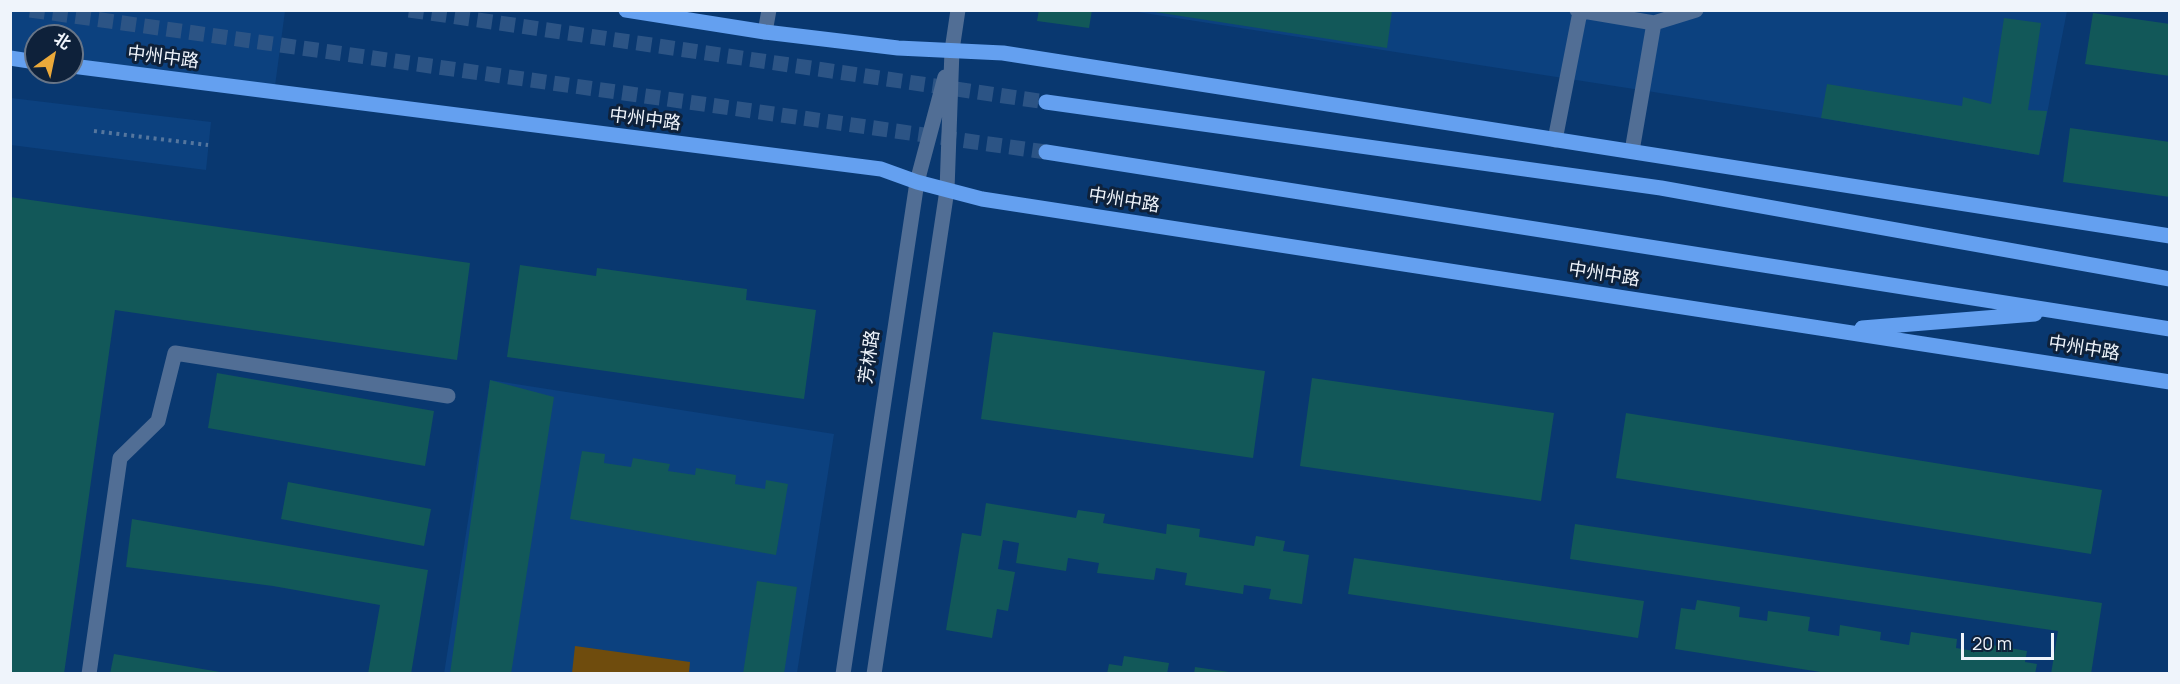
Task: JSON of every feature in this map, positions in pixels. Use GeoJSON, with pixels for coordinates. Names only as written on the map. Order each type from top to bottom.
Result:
{"type":"FeatureCollection","features":[{"type":"Feature","properties":{"kind":"main road"},"geometry":{"type":"LineString","coordinates":[[626,10],[765,32],[898,48],[1003,53],[2169,236]]}},
{"type":"Feature","properties":{"kind":"main road","name":"中州中路"},"geometry":{"type":"LineString","coordinates":[[84,68],[881,169],[918,183],[982,199],[2169,382]]}},
{"type":"Feature","properties":{"kind":"main road"},"geometry":{"type":"LineString","coordinates":[[1046,102],[1661,188],[2169,279]]}},
{"type":"Feature","properties":{"kind":"main road","name":"中州中路"},"geometry":{"type":"LineString","coordinates":[[1046,153],[2169,329]]}},
{"type":"Feature","properties":{"kind":"main road"},"geometry":{"type":"LineString","coordinates":[[1835,330],[2061,312]]}},
{"type":"Feature","properties":{"kind":"street"},"geometry":{"type":"LineString","coordinates":[[765,32],[769,10]]}},
{"type":"Feature","properties":{"kind":"street","name":"芳林路"},"geometry":{"type":"LineString","coordinates":[[843,674],[918,183],[952,50],[958,10]]}},
{"type":"Feature","properties":{"kind":"street"},"geometry":{"type":"LineString","coordinates":[[1555,140],[1578,11],[1654,23],[1696,10]]}},
{"type":"Feature","properties":{"kind":"street"},"geometry":{"type":"LineString","coordinates":[[1632,151],[1654,23]]}},
{"type":"Feature","properties":{"kind":"street","name":"芳林路"},"geometry":{"type":"LineString","coordinates":[[874,674],[947,190],[952,50]]}},
{"type":"Feature","properties":{"kind":"street"},"geometry":{"type":"LineString","coordinates":[[89,674],[120,458],[158,421],[175,353],[448,396]]}},
{"type":"Feature","properties":{"kind":"path"},"geometry":{"type":"LineString","coordinates":[[94,131],[208,145]]}},
{"type":"Feature","properties":{"kind":"shaded area"},"geometry":{"type":"Polygon","coordinates":[[[11,11],[285,11],[275,86],[84,61],[84,24],[24,24],[24,53],[11,51],[11,11]]]}},
{"type":"Feature","properties":{"kind":"shaded area"},"geometry":{"type":"Polygon","coordinates":[[[1131,11],[2067,11],[2039,155],[1821,118],[1131,11]]]}},
{"type":"Feature","properties":{"kind":"shaded area"},"geometry":{"type":"Polygon","coordinates":[[[11,98],[211,122],[206,170],[11,145],[11,98]]]}},
{"type":"Feature","properties":{"kind":"shaded area"},"geometry":{"type":"Polygon","coordinates":[[[490,380],[834,434],[797,673],[444,674],[490,380]]]}},
{"type":"Feature","properties":{"kind":"shaded area"},"geometry":{"type":"Polygon","coordinates":[[[575,646],[690,662],[689,673],[572,673],[575,646]]]}},
{"type":"Feature","properties":{"kind":"building"},"geometry":{"type":"Polygon","coordinates":[[[1039,10],[1092,10],[1089,28],[1037,21],[1039,10]]]}},
{"type":"Feature","properties":{"kind":"building"},"geometry":{"type":"Polygon","coordinates":[[[1142,10],[1389,10],[1392,11],[1387,48],[1142,10]]]}},
{"type":"Feature","properties":{"kind":"building"},"geometry":{"type":"Polygon","coordinates":[[[2093,13],[2170,24],[2170,76],[2085,64],[2093,13]]]}},
{"type":"Feature","properties":{"kind":"building"},"geometry":{"type":"Polygon","coordinates":[[[2004,18],[2041,23],[2028,110],[2047,111],[2039,155],[1821,118],[1827,84],[1962,106],[1963,97],[1991,104],[2004,18]]]}},
{"type":"Feature","properties":{"kind":"building"},"geometry":{"type":"Polygon","coordinates":[[[2070,128],[2170,142],[2170,197],[2063,182],[2070,128]]]}},
{"type":"Feature","properties":{"kind":"building"},"geometry":{"type":"Polygon","coordinates":[[[10,197],[470,263],[457,360],[115,310],[64,674],[10,674],[10,197]]]}},
{"type":"Feature","properties":{"kind":"building"},"geometry":{"type":"Polygon","coordinates":[[[520,265],[596,276],[597,268],[747,289],[746,300],[816,310],[804,399],[507,357],[520,265]]]}},
{"type":"Feature","properties":{"kind":"building"},"geometry":{"type":"Polygon","coordinates":[[[993,332],[1265,371],[1253,458],[981,419],[993,332]]]}},
{"type":"Feature","properties":{"kind":"building"},"geometry":{"type":"Polygon","coordinates":[[[217,373],[434,411],[425,466],[208,428],[217,373]]]}},
{"type":"Feature","properties":{"kind":"building"},"geometry":{"type":"Polygon","coordinates":[[[1312,378],[1554,413],[1541,501],[1300,466],[1312,378]]]}},
{"type":"Feature","properties":{"kind":"building"},"geometry":{"type":"Polygon","coordinates":[[[490,380],[554,397],[511,674],[450,674],[490,380]]]}},
{"type":"Feature","properties":{"kind":"building"},"geometry":{"type":"Polygon","coordinates":[[[1626,413],[2102,490],[2091,554],[1616,478],[1626,413]]]}},
{"type":"Feature","properties":{"kind":"building"},"geometry":{"type":"Polygon","coordinates":[[[582,451],[605,454],[604,463],[631,467],[633,458],[670,464],[668,471],[695,475],[696,468],[736,475],[735,484],[765,489],[766,480],[788,484],[776,555],[570,519],[582,451]]]}},
{"type":"Feature","properties":{"kind":"building"},"geometry":{"type":"Polygon","coordinates":[[[288,482],[431,509],[424,546],[281,519],[288,482]]]}},
{"type":"Feature","properties":{"kind":"building"},"geometry":{"type":"Polygon","coordinates":[[[986,503],[1076,518],[1078,510],[1105,514],[1103,523],[1166,534],[1167,524],[1200,529],[1199,537],[1254,546],[1256,536],[1285,541],[1283,551],[1309,555],[1302,604],[1269,599],[1271,589],[1244,585],[1243,594],[1185,585],[1187,573],[1156,568],[1154,580],[1097,573],[1099,563],[1068,558],[1066,571],[1016,563],[1019,543],[1003,540],[998,569],[1015,572],[1008,611],[997,609],[992,638],[946,630],[962,533],[981,536],[986,503]]]}},
{"type":"Feature","properties":{"kind":"building"},"geometry":{"type":"Polygon","coordinates":[[[132,519],[428,570],[411,674],[368,674],[380,605],[273,586],[126,567],[132,519]]]}},
{"type":"Feature","properties":{"kind":"building"},"geometry":{"type":"Polygon","coordinates":[[[1575,524],[2102,603],[2091,674],[2051,674],[2058,631],[1570,559],[1575,524]]]}},
{"type":"Feature","properties":{"kind":"building"},"geometry":{"type":"Polygon","coordinates":[[[1354,558],[1644,601],[1638,638],[1348,594],[1354,558]]]}},
{"type":"Feature","properties":{"kind":"building"},"geometry":{"type":"Polygon","coordinates":[[[757,581],[797,587],[784,674],[743,674],[757,581]]]}},
{"type":"Feature","properties":{"kind":"building"},"geometry":{"type":"Polygon","coordinates":[[[1697,600],[1740,607],[1739,617],[1767,621],[1768,611],[1810,617],[1808,631],[1839,636],[1840,625],[1881,632],[1880,640],[1909,645],[1911,632],[1957,639],[1956,648],[1980,652],[1981,643],[2027,651],[2025,662],[2037,664],[2035,674],[1833,674],[1675,649],[1681,608],[1695,610],[1697,600]]]}},
{"type":"Feature","properties":{"kind":"building"},"geometry":{"type":"Polygon","coordinates":[[[114,654],[220,672],[220,674],[110,674],[114,654]]]}},
{"type":"Feature","properties":{"kind":"building"},"geometry":{"type":"Polygon","coordinates":[[[1124,656],[1169,663],[1167,674],[1107,674],[1109,664],[1122,666],[1124,656]]]}},
{"type":"Feature","properties":{"kind":"building"},"geometry":{"type":"Polygon","coordinates":[[[1195,667],[1229,672],[1229,674],[1194,674],[1195,667]]]}},
{"type":"Feature","properties":{"kind":"tunnel"},"geometry":{"type":"LineString","coordinates":[[30,10],[1046,152]]}},
{"type":"Feature","properties":{"kind":"tunnel"},"geometry":{"type":"LineString","coordinates":[[409,10],[1046,102]]}}]}
